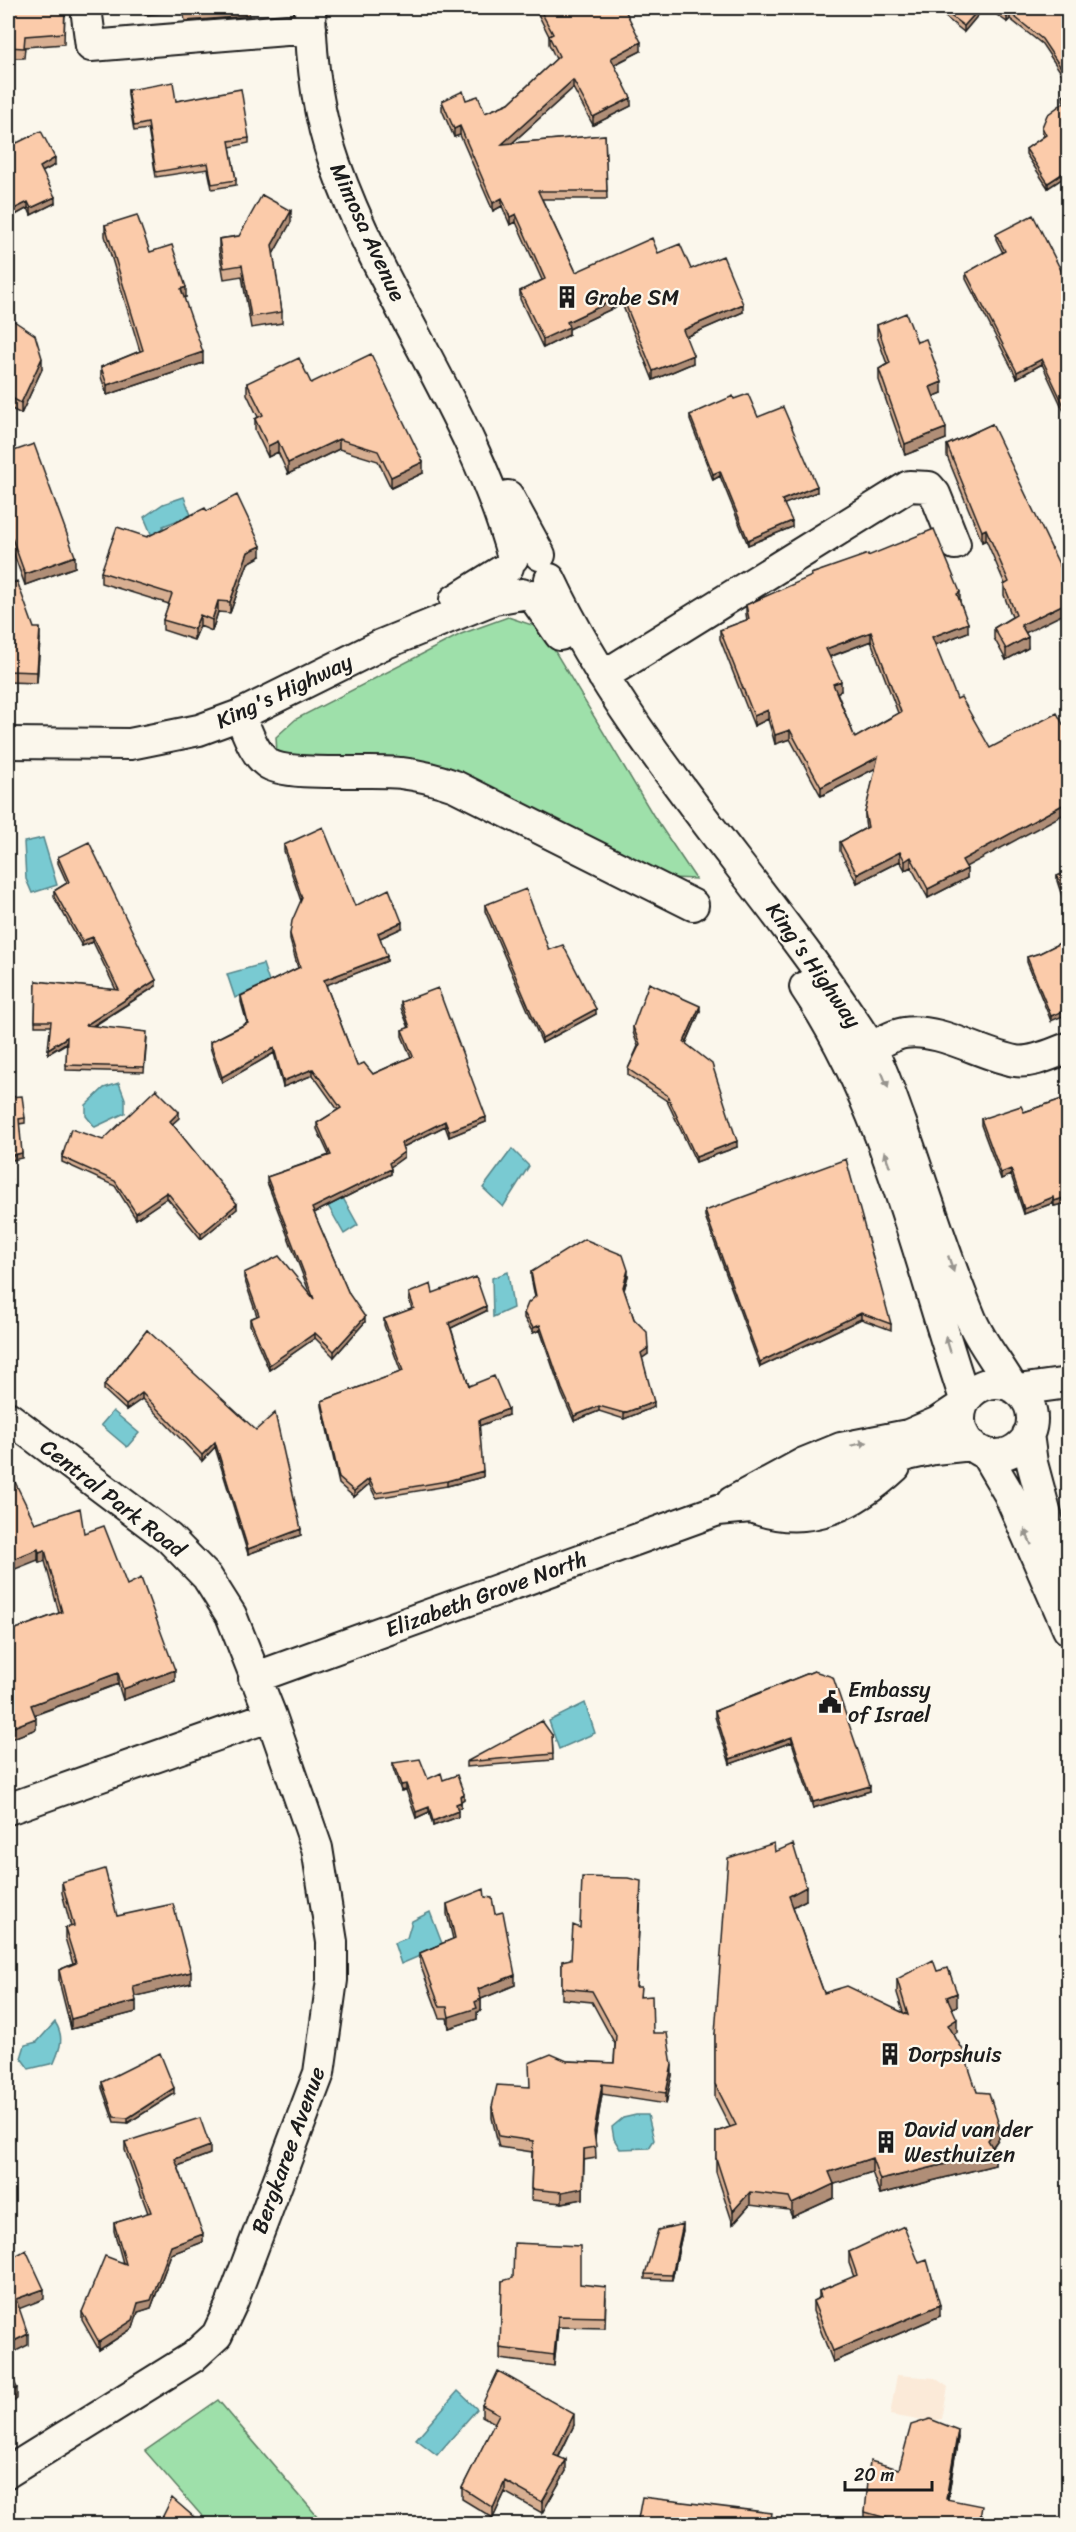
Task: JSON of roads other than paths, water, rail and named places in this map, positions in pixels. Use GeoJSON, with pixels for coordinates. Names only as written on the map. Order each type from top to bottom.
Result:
{"type":"FeatureCollection","features":[{"type":"Feature","properties":{"kind":"street"},"geometry":{"type":"LineString","coordinates":[[86,8],[91,46],[310,18]]}},
{"type":"Feature","properties":{"kind":"street","name":"Mimosa Avenue"},"geometry":{"type":"LineString","coordinates":[[310,18],[319,103],[342,183],[471,442],[509,499],[528,575]]}},
{"type":"Feature","properties":{"kind":"street"},"geometry":{"type":"LineString","coordinates":[[603,676],[909,486],[929,487],[935,494],[955,544]]}},
{"type":"Feature","properties":{"kind":"street","name":"King's Highway"},"geometry":{"type":"LineString","coordinates":[[8,743],[130,744],[200,730],[240,715],[528,575]]}},
{"type":"Feature","properties":{"kind":"street","name":"King's Highway"},"geometry":{"type":"LineString","coordinates":[[528,575],[575,629],[603,676],[683,789],[812,960],[860,1055],[964,1403]]}},
{"type":"Feature","properties":{"kind":"street","name":"King's Highway"},"geometry":{"type":"LineString","coordinates":[[528,575],[588,681],[781,951],[827,1020],[887,1085],[971,1320],[1022,1406],[1032,1463],[1068,1604]]}},
{"type":"Feature","properties":{"kind":"street"},"geometry":{"type":"LineString","coordinates":[[240,715],[255,748],[271,766],[294,770],[401,772],[436,779],[455,786],[693,905]]}},
{"type":"Feature","properties":{"kind":"street"},"geometry":{"type":"LineString","coordinates":[[860,1055],[896,1035],[906,1033],[920,1033],[952,1041],[1014,1061],[1026,1061],[1068,1048]]}},
{"type":"Feature","properties":{"kind":"street"},"geometry":{"type":"LineString","coordinates":[[1022,1406],[991,1383],[976,1389],[964,1403],[962,1428],[1010,1494],[1068,1629]]}},
{"type":"Feature","properties":{"kind":"street"},"geometry":{"type":"LineString","coordinates":[[1022,1406],[1068,1383]]}},
{"type":"Feature","properties":{"kind":"street"},"geometry":{"type":"LineString","coordinates":[[1022,1406],[1068,1393]]}},
{"type":"Feature","properties":{"kind":"street","name":"Elizabeth Grove North"},"geometry":{"type":"LineString","coordinates":[[254,1678],[718,1510],[792,1468],[841,1448],[908,1435],[938,1422],[964,1403]]}},
{"type":"Feature","properties":{"kind":"street"},"geometry":{"type":"LineString","coordinates":[[978,1449],[1007,1453],[1023,1442],[1022,1406]]}},
{"type":"Feature","properties":{"kind":"street","name":"Central Park Road"},"geometry":{"type":"LineString","coordinates":[[8,1417],[169,1538],[207,1577],[231,1615],[254,1678],[271,1716]]}},
{"type":"Feature","properties":{"kind":"street","name":"Elizabeth Grove North"},"geometry":{"type":"LineString","coordinates":[[718,1510],[751,1507],[792,1496],[908,1455],[978,1449]]}},
{"type":"Feature","properties":{"kind":"street"},"geometry":{"type":"LineString","coordinates":[[8,1809],[271,1716]]}},
{"type":"Feature","properties":{"kind":"street","name":"Bergkaree Avenue"},"geometry":{"type":"LineString","coordinates":[[8,2472],[194,2357],[217,2335],[232,2303],[312,2093],[325,2040],[332,1980],[332,1942],[316,1848],[271,1716]]}},
{"type":"Feature","properties":{"kind":"water"},"geometry":{"type":"Polygon","coordinates":[[[184,497],[191,515],[163,526],[164,531],[152,536],[144,517],[163,504],[184,497]]]}},
{"type":"Feature","properties":{"kind":"water"},"geometry":{"type":"Polygon","coordinates":[[[43,838],[57,885],[32,893],[26,879],[24,842],[43,838]]]}},
{"type":"Feature","properties":{"kind":"water"},"geometry":{"type":"Polygon","coordinates":[[[263,964],[269,982],[235,998],[227,974],[263,964]]]}},
{"type":"Feature","properties":{"kind":"water"},"geometry":{"type":"Polygon","coordinates":[[[119,1083],[125,1099],[125,1113],[95,1127],[86,1116],[86,1105],[104,1088],[119,1083]]]}},
{"type":"Feature","properties":{"kind":"water"},"geometry":{"type":"Polygon","coordinates":[[[512,1149],[529,1166],[503,1207],[483,1188],[512,1149]]]}},
{"type":"Feature","properties":{"kind":"water"},"geometry":{"type":"Polygon","coordinates":[[[333,1180],[358,1225],[344,1234],[318,1188],[333,1180]]]}},
{"type":"Feature","properties":{"kind":"water"},"geometry":{"type":"Polygon","coordinates":[[[508,1272],[513,1308],[493,1317],[492,1278],[508,1272]]]}},
{"type":"Feature","properties":{"kind":"water"},"geometry":{"type":"Polygon","coordinates":[[[113,1411],[139,1433],[127,1447],[101,1425],[113,1411]]]}},
{"type":"Feature","properties":{"kind":"water"},"geometry":{"type":"Polygon","coordinates":[[[585,1703],[595,1733],[559,1749],[549,1721],[585,1703]]]}},
{"type":"Feature","properties":{"kind":"water"},"geometry":{"type":"Polygon","coordinates":[[[430,1912],[443,1946],[401,1964],[394,1943],[407,1938],[412,1921],[430,1912]]]}},
{"type":"Feature","properties":{"kind":"water"},"geometry":{"type":"Polygon","coordinates":[[[55,2022],[61,2038],[54,2063],[29,2069],[21,2058],[25,2045],[37,2042],[55,2022]]]}},
{"type":"Feature","properties":{"kind":"water"},"geometry":{"type":"Polygon","coordinates":[[[648,2115],[654,2140],[649,2148],[620,2149],[614,2139],[612,2127],[623,2118],[648,2115]]]}},
{"type":"Feature","properties":{"kind":"water"},"geometry":{"type":"Polygon","coordinates":[[[458,2391],[477,2409],[437,2455],[416,2439],[458,2391]]]}},
{"type":"Feature","properties":{"kind":"place","name":"Grabe SM"},"geometry":{"type":"Point","coordinates":[567,297]}},
{"type":"Feature","properties":{"kind":"place","name":"Embassy of Israel"},"geometry":{"type":"Point","coordinates":[830,1702]}},
{"type":"Feature","properties":{"kind":"place","name":"Dorpshuis"},"geometry":{"type":"Point","coordinates":[890,2054]}},
{"type":"Feature","properties":{"kind":"place","name":"David van der Westhuizen"},"geometry":{"type":"Point","coordinates":[886,2142]}}]}
